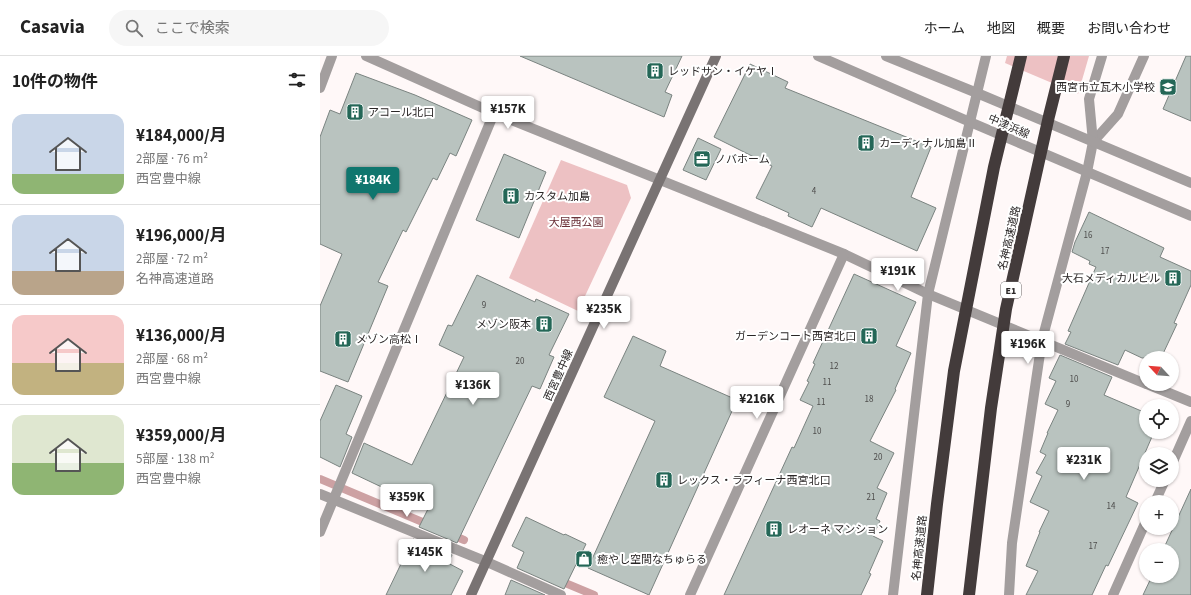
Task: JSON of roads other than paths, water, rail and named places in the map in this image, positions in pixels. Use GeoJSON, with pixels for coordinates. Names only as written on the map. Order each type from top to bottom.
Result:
{"type":"FeatureCollection","features":[{"type":"Feature","properties":{"kind":"highway","name":"名神高速道路"},"geometry":{"type":"LineString","coordinates":[[927,595],[954,371],[994,166],[1021,56]]}},
{"type":"Feature","properties":{"kind":"highway","name":"名神高速道路"},"geometry":{"type":"LineString","coordinates":[[970,595],[991,408],[1006,309],[1049,116],[1064,56]]}},
{"type":"Feature","properties":{"kind":"main road","name":"西宮豊中線"},"geometry":{"type":"LineString","coordinates":[[472,595],[716,56]]}},
{"type":"Feature","properties":{"kind":"street"},"geometry":{"type":"LineString","coordinates":[[320,88],[332,56]]}},
{"type":"Feature","properties":{"kind":"street"},"geometry":{"type":"LineString","coordinates":[[366,56],[494,112],[844,254],[928,294],[1139,381]]}},
{"type":"Feature","properties":{"kind":"street","name":"中津浜線"},"geometry":{"type":"LineString","coordinates":[[818,56],[1191,216]]}},
{"type":"Feature","properties":{"kind":"street","name":"中津浜線"},"geometry":{"type":"LineString","coordinates":[[886,56],[1191,183]]}},
{"type":"Feature","properties":{"kind":"street"},"geometry":{"type":"LineString","coordinates":[[893,595],[928,294],[986,56]]}},
{"type":"Feature","properties":{"kind":"street"},"geometry":{"type":"LineString","coordinates":[[1009,595],[1012,544],[1042,340],[1093,142],[1089,99],[1102,56]]}},
{"type":"Feature","properties":{"kind":"street"},"geometry":{"type":"LineString","coordinates":[[1093,142],[1118,114],[1144,56]]}},
{"type":"Feature","properties":{"kind":"street"},"geometry":{"type":"LineString","coordinates":[[320,532],[494,112]]}},
{"type":"Feature","properties":{"kind":"street"},"geometry":{"type":"LineString","coordinates":[[690,595],[844,254]]}},
{"type":"Feature","properties":{"kind":"street"},"geometry":{"type":"LineString","coordinates":[[1164,391],[1191,402]]}},
{"type":"Feature","properties":{"kind":"street"},"geometry":{"type":"LineString","coordinates":[[1179,448],[1191,421]]}},
{"type":"Feature","properties":{"kind":"street"},"geometry":{"type":"LineString","coordinates":[[320,494],[335,496],[560,595]]}},
{"type":"Feature","properties":{"kind":"street"},"geometry":{"type":"LineString","coordinates":[[1113,595],[1140,535]]}},
{"type":"Feature","properties":{"kind":"waterway"},"geometry":{"type":"LineString","coordinates":[[320,479],[432,526]]}},
{"type":"Feature","properties":{"kind":"waterway"},"geometry":{"type":"LineString","coordinates":[[450,534],[464,540]]}},
{"type":"Feature","properties":{"kind":"waterway"},"geometry":{"type":"LineString","coordinates":[[558,580],[594,595]]}},
{"type":"Feature","properties":{"kind":"place","name":"レッドサン・イケヤⅠ"},"geometry":{"type":"Point","coordinates":[655,71]}},
{"type":"Feature","properties":{"kind":"place","name":"西宮市立瓦木小学校"},"geometry":{"type":"Point","coordinates":[1168,87]}},
{"type":"Feature","properties":{"kind":"place","name":"アコール北口"},"geometry":{"type":"Point","coordinates":[355,112]}},
{"type":"Feature","properties":{"kind":"place","name":"カーディナル加島Ⅱ"},"geometry":{"type":"Point","coordinates":[866,143]}},
{"type":"Feature","properties":{"kind":"place","name":"ノバホーム"},"geometry":{"type":"Point","coordinates":[702,159]}},
{"type":"Feature","properties":{"kind":"place","name":"カスタム加島"},"geometry":{"type":"Point","coordinates":[511,196]}},
{"type":"Feature","properties":{"kind":"place","name":"大石メディカルビル"},"geometry":{"type":"Point","coordinates":[1173,278]}},
{"type":"Feature","properties":{"kind":"place","name":"メゾン阪本"},"geometry":{"type":"Point","coordinates":[544,324]}},
{"type":"Feature","properties":{"kind":"place","name":"ガーデンコート西宮北口"},"geometry":{"type":"Point","coordinates":[869,336]}},
{"type":"Feature","properties":{"kind":"place","name":"メゾン高松Ⅰ"},"geometry":{"type":"Point","coordinates":[343,339]}},
{"type":"Feature","properties":{"kind":"place","name":"レックス・ラフィーナ西宮北口"},"geometry":{"type":"Point","coordinates":[664,480]}},
{"type":"Feature","properties":{"kind":"place","name":"レオーネ マンション"},"geometry":{"type":"Point","coordinates":[774,529]}},
{"type":"Feature","properties":{"kind":"place","name":"癒やし空間なちゅらる"},"geometry":{"type":"Point","coordinates":[584,559]}},
{"type":"Feature","properties":{"kind":"park label","name":"大屋西公園"},"geometry":{"type":"Point","coordinates":[576,222]}}]}
